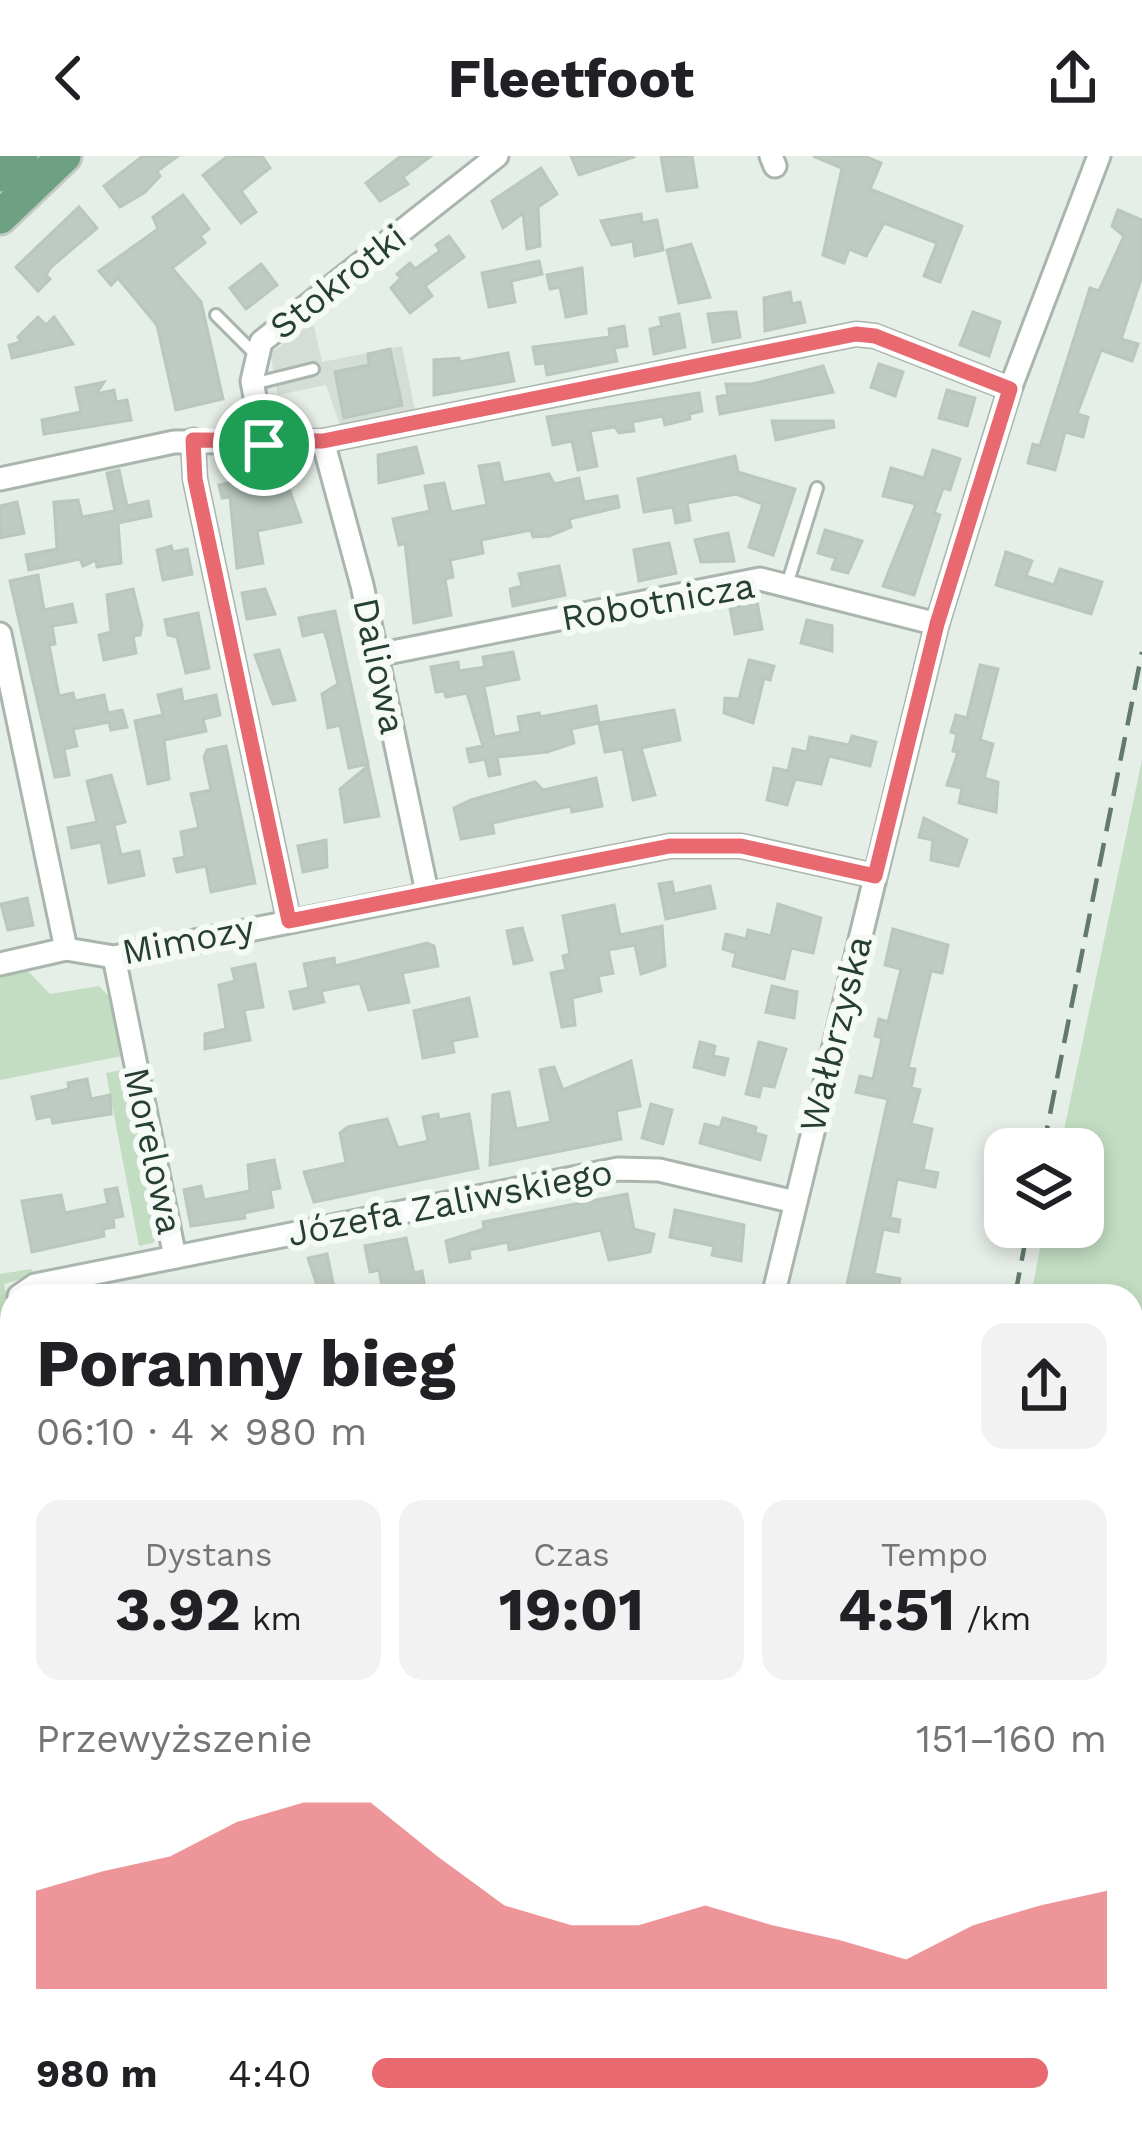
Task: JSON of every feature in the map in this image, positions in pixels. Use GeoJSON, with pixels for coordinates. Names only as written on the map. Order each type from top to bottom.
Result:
{"type":"FeatureCollection","features":[{"type":"Feature","properties":{"kind":"main road"},"geometry":{"type":"LineString","coordinates":[[0,175],[21,156]]}},
{"type":"Feature","properties":{"kind":"main road"},"geometry":{"type":"LineString","coordinates":[[0,217],[64,156]]}},
{"type":"Feature","properties":{"kind":"street","name":"Stokrotki"},"geometry":{"type":"LineString","coordinates":[[264,445],[252,384],[256,355],[272,329],[497,156]]}},
{"type":"Feature","properties":{"kind":"street","name":"Wałbrzyska"},"geometry":{"type":"LineString","coordinates":[[776,1284],[937,624],[1010,389],[1099,156]]}},
{"type":"Feature","properties":{"kind":"street"},"geometry":{"type":"LineString","coordinates":[[0,479],[193,440],[264,445],[323,441],[856,334],[875,336],[1010,389]]}},
{"type":"Feature","properties":{"kind":"street"},"geometry":{"type":"LineString","coordinates":[[193,440],[195,479],[289,921]]}},
{"type":"Feature","properties":{"kind":"street","name":"Daliowa"},"geometry":{"type":"LineString","coordinates":[[323,441],[377,655],[427,892]]}},
{"type":"Feature","properties":{"kind":"street","name":"Robotnicza"},"geometry":{"type":"LineString","coordinates":[[377,655],[755,580],[937,624]]}},
{"type":"Feature","properties":{"kind":"street"},"geometry":{"type":"LineString","coordinates":[[0,634],[67,949],[0,964]]}},
{"type":"Feature","properties":{"kind":"street","name":"Mimozy"},"geometry":{"type":"LineString","coordinates":[[67,949],[114,957],[650,849],[707,844],[777,853],[875,876]]}},
{"type":"Feature","properties":{"kind":"street","name":"Morelowa"},"geometry":{"type":"LineString","coordinates":[[40,1284],[175,1257],[114,957]]}},
{"type":"Feature","properties":{"kind":"street","name":"Józefa Zaliwskiego"},"geometry":{"type":"LineString","coordinates":[[175,1257],[618,1169],[659,1171],[795,1202]]}},
{"type":"Feature","properties":{"kind":"lane"},"geometry":{"type":"LineString","coordinates":[[216,315],[256,355]]}},
{"type":"Feature","properties":{"kind":"lane"},"geometry":{"type":"LineString","coordinates":[[252,384],[313,369]]}},
{"type":"Feature","properties":{"kind":"lane"},"geometry":{"type":"LineString","coordinates":[[787,585],[817,488]]}},
{"type":"Feature","properties":{"kind":"shaded area"},"geometry":{"type":"Polygon","coordinates":[[[313,322],[322,362],[402,346],[415,411],[340,425],[326,385],[278,395],[270,353],[313,322]]]}},
{"type":"Feature","properties":{"kind":"green space"},"geometry":{"type":"Polygon","coordinates":[[[1142,760],[1142,1284],[1033,1284],[1040,1248],[1104,1248],[1104,1128],[1064,1128],[1142,760]]]}},
{"type":"Feature","properties":{"kind":"green space"},"geometry":{"type":"Polygon","coordinates":[[[23,966],[50,994],[99,986],[115,1003],[127,1055],[0,1080],[0,971],[23,966]]]}},
{"type":"Feature","properties":{"kind":"green space"},"geometry":{"type":"Polygon","coordinates":[[[126,1069],[159,1234],[153,1243],[139,1246],[106,1073],[126,1069]]]}},
{"type":"Feature","properties":{"kind":"green space"},"geometry":{"type":"Polygon","coordinates":[[[31,1269],[35,1275],[0,1284],[0,1274],[31,1269]]]}},
{"type":"Feature","properties":{"kind":"building"},"geometry":{"type":"Polygon","coordinates":[[[143,156],[178,156],[157,171],[160,176],[145,192],[120,207],[104,186],[143,156]]]}},
{"type":"Feature","properties":{"kind":"building"},"geometry":{"type":"Polygon","coordinates":[[[228,156],[262,156],[270,168],[241,191],[256,212],[241,223],[203,175],[228,156]]]}},
{"type":"Feature","properties":{"kind":"building"},"geometry":{"type":"Polygon","coordinates":[[[401,156],[431,156],[403,177],[408,184],[380,201],[366,183],[401,156]]]}},
{"type":"Feature","properties":{"kind":"building"},"geometry":{"type":"Polygon","coordinates":[[[571,156],[634,156],[634,157],[579,175],[571,156]]]}},
{"type":"Feature","properties":{"kind":"building"},"geometry":{"type":"Polygon","coordinates":[[[661,156],[692,156],[697,187],[667,191],[661,156]]]}},
{"type":"Feature","properties":{"kind":"building"},"geometry":{"type":"Polygon","coordinates":[[[813,156],[864,156],[881,163],[870,189],[962,226],[940,282],[924,276],[937,243],[884,223],[866,256],[849,249],[844,263],[823,255],[842,168],[813,156]]]}},
{"type":"Feature","properties":{"kind":"building"},"geometry":{"type":"Polygon","coordinates":[[[541,168],[557,194],[538,207],[540,246],[527,249],[523,213],[503,228],[492,201],[541,168]]]}},
{"type":"Feature","properties":{"kind":"building"},"geometry":{"type":"Polygon","coordinates":[[[183,195],[209,229],[200,236],[205,243],[172,268],[201,302],[223,399],[176,410],[157,325],[118,278],[111,285],[99,271],[158,229],[153,217],[183,195]]]}},
{"type":"Feature","properties":{"kind":"building"},"geometry":{"type":"Polygon","coordinates":[[[79,207],[97,228],[51,267],[46,275],[50,279],[38,291],[16,267],[79,207]]]}},
{"type":"Feature","properties":{"kind":"building"},"geometry":{"type":"Polygon","coordinates":[[[1118,210],[1142,220],[1142,276],[1121,339],[1138,344],[1132,361],[1101,350],[1077,414],[1088,417],[1083,437],[1065,432],[1055,470],[1028,463],[1033,444],[1040,446],[1090,288],[1099,291],[1124,236],[1112,226],[1118,210]]]}},
{"type":"Feature","properties":{"kind":"building"},"geometry":{"type":"Polygon","coordinates":[[[641,214],[642,223],[657,220],[663,250],[635,256],[633,241],[612,245],[601,221],[641,214]]]}},
{"type":"Feature","properties":{"kind":"building"},"geometry":{"type":"Polygon","coordinates":[[[449,236],[464,257],[425,286],[432,296],[410,313],[391,288],[401,278],[397,274],[410,263],[415,269],[440,251],[436,245],[449,236]]]}},
{"type":"Feature","properties":{"kind":"building"},"geometry":{"type":"Polygon","coordinates":[[[691,244],[710,297],[679,303],[667,250],[691,244]]]}},
{"type":"Feature","properties":{"kind":"building"},"geometry":{"type":"Polygon","coordinates":[[[539,261],[542,274],[511,281],[515,302],[489,307],[482,273],[539,261]]]}},
{"type":"Feature","properties":{"kind":"building"},"geometry":{"type":"Polygon","coordinates":[[[261,264],[277,285],[246,309],[230,288],[261,264]]]}},
{"type":"Feature","properties":{"kind":"building"},"geometry":{"type":"Polygon","coordinates":[[[582,268],[586,313],[566,317],[560,287],[550,289],[547,275],[582,268]]]}},
{"type":"Feature","properties":{"kind":"building"},"geometry":{"type":"Polygon","coordinates":[[[790,292],[792,304],[800,302],[805,322],[765,331],[764,298],[790,292]]]}},
{"type":"Feature","properties":{"kind":"building"},"geometry":{"type":"Polygon","coordinates":[[[736,312],[740,337],[713,342],[708,314],[736,312]]]}},
{"type":"Feature","properties":{"kind":"building"},"geometry":{"type":"Polygon","coordinates":[[[973,312],[1000,322],[989,356],[960,345],[973,312]]]}},
{"type":"Feature","properties":{"kind":"building"},"geometry":{"type":"Polygon","coordinates":[[[679,314],[685,347],[654,354],[650,329],[662,326],[660,318],[679,314]]]}},
{"type":"Feature","properties":{"kind":"building"},"geometry":{"type":"Polygon","coordinates":[[[38,317],[46,325],[54,317],[73,344],[12,358],[9,345],[21,342],[18,337],[38,317]]]}},
{"type":"Feature","properties":{"kind":"building"},"geometry":{"type":"Polygon","coordinates":[[[624,326],[627,346],[614,348],[617,361],[547,375],[545,363],[536,364],[533,347],[610,337],[609,329],[624,326]]]}},
{"type":"Feature","properties":{"kind":"building"},"geometry":{"type":"Polygon","coordinates":[[[390,349],[402,405],[344,418],[335,372],[369,365],[368,354],[390,349]]]}},
{"type":"Feature","properties":{"kind":"building"},"geometry":{"type":"Polygon","coordinates":[[[508,353],[514,381],[434,395],[434,360],[459,358],[459,362],[508,353]]]}},
{"type":"Feature","properties":{"kind":"building"},"geometry":{"type":"Polygon","coordinates":[[[879,364],[903,372],[895,396],[871,387],[879,364]]]}},
{"type":"Feature","properties":{"kind":"building"},"geometry":{"type":"Polygon","coordinates":[[[823,366],[833,392],[720,414],[717,397],[728,395],[726,384],[752,384],[823,366]]]}},
{"type":"Feature","properties":{"kind":"building"},"geometry":{"type":"Polygon","coordinates":[[[104,382],[96,394],[114,390],[116,402],[127,400],[131,420],[44,434],[42,420],[81,412],[76,388],[104,382]]]}},
{"type":"Feature","properties":{"kind":"building"},"geometry":{"type":"Polygon","coordinates":[[[947,390],[975,398],[967,426],[939,418],[947,390]]]}},
{"type":"Feature","properties":{"kind":"building"},"geometry":{"type":"Polygon","coordinates":[[[699,393],[702,411],[689,414],[690,419],[665,425],[663,416],[632,422],[634,431],[619,433],[615,427],[590,431],[597,466],[578,470],[572,441],[553,445],[547,417],[699,393]]]}},
{"type":"Feature","properties":{"kind":"building"},"geometry":{"type":"Polygon","coordinates":[[[772,421],[833,421],[834,427],[776,440],[772,421]]]}},
{"type":"Feature","properties":{"kind":"building"},"geometry":{"type":"Polygon","coordinates":[[[416,447],[423,473],[379,483],[378,455],[416,447]]]}},
{"type":"Feature","properties":{"kind":"building"},"geometry":{"type":"Polygon","coordinates":[[[933,450],[960,459],[950,490],[943,488],[934,513],[940,515],[914,595],[883,586],[916,504],[883,496],[891,468],[924,478],[933,450]]]}},
{"type":"Feature","properties":{"kind":"building"},"geometry":{"type":"Polygon","coordinates":[[[735,456],[738,472],[795,489],[773,555],[749,547],[763,504],[736,494],[687,503],[690,520],[676,523],[673,507],[644,512],[638,479],[735,456]]]}},
{"type":"Feature","properties":{"kind":"building"},"geometry":{"type":"Polygon","coordinates":[[[499,463],[503,483],[549,474],[554,484],[579,478],[584,502],[617,496],[619,507],[569,519],[571,527],[549,536],[533,537],[531,530],[481,540],[483,553],[450,560],[453,577],[445,579],[451,615],[414,623],[405,543],[399,545],[393,519],[430,511],[425,486],[444,483],[451,512],[487,505],[479,466],[499,463]]]}},
{"type":"Feature","properties":{"kind":"building"},"geometry":{"type":"Polygon","coordinates":[[[119,470],[127,506],[148,501],[151,516],[118,523],[121,563],[97,567],[96,560],[83,566],[80,559],[29,570],[26,555],[57,549],[54,502],[78,500],[82,517],[115,511],[107,473],[119,470]]]}},
{"type":"Feature","properties":{"kind":"building"},"geometry":{"type":"Polygon","coordinates":[[[283,472],[301,522],[257,531],[263,563],[237,568],[230,497],[222,498],[219,485],[283,472]]]}},
{"type":"Feature","properties":{"kind":"building"},"geometry":{"type":"Polygon","coordinates":[[[17,502],[24,533],[0,538],[0,506],[17,502]]]}},
{"type":"Feature","properties":{"kind":"building"},"geometry":{"type":"Polygon","coordinates":[[[825,530],[862,541],[848,573],[832,569],[836,558],[818,553],[825,530]]]}},
{"type":"Feature","properties":{"kind":"building"},"geometry":{"type":"Polygon","coordinates":[[[728,533],[734,561],[701,562],[695,540],[728,533]]]}},
{"type":"Feature","properties":{"kind":"building"},"geometry":{"type":"Polygon","coordinates":[[[669,543],[676,573],[639,581],[634,550],[669,543]]]}},
{"type":"Feature","properties":{"kind":"building"},"geometry":{"type":"Polygon","coordinates":[[[171,546],[173,552],[187,549],[192,574],[163,580],[157,550],[171,546]]]}},
{"type":"Feature","properties":{"kind":"building"},"geometry":{"type":"Polygon","coordinates":[[[1006,552],[1032,561],[1026,576],[1054,585],[1060,569],[1102,582],[1091,614],[996,585],[1006,552]]]}},
{"type":"Feature","properties":{"kind":"building"},"geometry":{"type":"Polygon","coordinates":[[[559,566],[565,595],[513,606],[510,589],[522,586],[519,574],[559,566]]]}},
{"type":"Feature","properties":{"kind":"building"},"geometry":{"type":"Polygon","coordinates":[[[38,575],[44,610],[72,604],[76,622],[52,626],[55,644],[49,645],[59,696],[73,693],[75,701],[104,695],[108,713],[122,710],[127,727],[111,730],[109,722],[73,729],[77,746],[64,749],[69,775],[55,777],[10,581],[38,575]]]}},
{"type":"Feature","properties":{"kind":"building"},"geometry":{"type":"Polygon","coordinates":[[[133,589],[142,625],[140,635],[133,636],[136,653],[104,660],[99,635],[111,632],[107,595],[133,589]]]}},
{"type":"Feature","properties":{"kind":"building"},"geometry":{"type":"Polygon","coordinates":[[[265,589],[275,614],[247,619],[242,593],[265,589]]]}},
{"type":"Feature","properties":{"kind":"building"},"geometry":{"type":"Polygon","coordinates":[[[757,602],[762,629],[735,634],[730,608],[757,602]]]}},
{"type":"Feature","properties":{"kind":"building"},"geometry":{"type":"Polygon","coordinates":[[[335,611],[368,764],[349,768],[340,725],[328,728],[322,694],[338,684],[324,631],[303,636],[299,618],[335,611]]]}},
{"type":"Feature","properties":{"kind":"building"},"geometry":{"type":"Polygon","coordinates":[[[198,613],[209,668],[186,673],[177,637],[168,635],[165,620],[198,613]]]}},
{"type":"Feature","properties":{"kind":"building"},"geometry":{"type":"Polygon","coordinates":[[[807,620],[832,626],[832,651],[801,643],[807,620]]]}},
{"type":"Feature","properties":{"kind":"building"},"geometry":{"type":"Polygon","coordinates":[[[279,650],[295,700],[273,704],[255,655],[279,650]]]}},
{"type":"Feature","properties":{"kind":"building"},"geometry":{"type":"Polygon","coordinates":[[[513,652],[519,679],[484,686],[494,737],[521,732],[518,717],[539,713],[540,717],[596,706],[599,723],[571,729],[574,743],[547,752],[497,757],[500,774],[489,776],[485,759],[470,762],[467,749],[483,746],[467,693],[446,697],[444,691],[436,692],[431,667],[458,662],[459,671],[485,667],[483,657],[513,652]]]}},
{"type":"Feature","properties":{"kind":"building"},"geometry":{"type":"Polygon","coordinates":[[[749,660],[774,666],[770,680],[764,678],[753,723],[724,713],[725,698],[739,699],[749,660]]]}},
{"type":"Feature","properties":{"kind":"building"},"geometry":{"type":"Polygon","coordinates":[[[980,665],[998,669],[980,740],[993,744],[984,778],[998,782],[996,812],[959,803],[962,788],[947,785],[958,752],[953,751],[957,734],[951,732],[956,715],[967,718],[980,665]]]}},
{"type":"Feature","properties":{"kind":"building"},"geometry":{"type":"Polygon","coordinates":[[[181,689],[183,702],[216,695],[220,715],[203,719],[206,731],[164,740],[169,779],[148,784],[135,721],[163,715],[158,695],[181,689]]]}},
{"type":"Feature","properties":{"kind":"building"},"geometry":{"type":"Polygon","coordinates":[[[674,710],[680,740],[641,748],[655,795],[633,800],[623,749],[605,752],[599,723],[674,710]]]}},
{"type":"Feature","properties":{"kind":"building"},"geometry":{"type":"Polygon","coordinates":[[[852,736],[876,742],[870,766],[829,756],[821,784],[795,779],[787,805],[767,800],[774,768],[788,771],[793,749],[807,752],[810,737],[849,745],[852,736]]]}},
{"type":"Feature","properties":{"kind":"building"},"geometry":{"type":"Polygon","coordinates":[[[226,746],[255,883],[211,892],[206,866],[177,872],[174,859],[185,857],[181,832],[199,828],[191,794],[211,790],[204,757],[207,750],[226,746]]]}},
{"type":"Feature","properties":{"kind":"building"},"geometry":{"type":"Polygon","coordinates":[[[368,766],[379,816],[345,822],[340,789],[368,766]]]}},
{"type":"Feature","properties":{"kind":"building"},"geometry":{"type":"Polygon","coordinates":[[[111,775],[125,822],[114,825],[121,855],[139,851],[144,875],[109,883],[101,842],[72,848],[68,828],[97,822],[87,781],[111,775]]]}},
{"type":"Feature","properties":{"kind":"building"},"geometry":{"type":"Polygon","coordinates":[[[596,778],[602,806],[572,812],[571,806],[492,823],[494,833],[461,839],[454,808],[471,800],[535,782],[543,790],[596,778]]]}},
{"type":"Feature","properties":{"kind":"building"},"geometry":{"type":"Polygon","coordinates":[[[924,818],[967,840],[958,866],[931,860],[933,840],[919,837],[924,818]]]}},
{"type":"Feature","properties":{"kind":"building"},"geometry":{"type":"Polygon","coordinates":[[[326,840],[327,867],[303,872],[298,846],[326,840]]]}},
{"type":"Feature","properties":{"kind":"building"},"geometry":{"type":"Polygon","coordinates":[[[672,882],[674,894],[710,886],[715,908],[666,919],[659,884],[672,882]]]}},
{"type":"Feature","properties":{"kind":"building"},"geometry":{"type":"Polygon","coordinates":[[[27,898],[33,925],[8,930],[1,904],[27,898]]]}},
{"type":"Feature","properties":{"kind":"building"},"geometry":{"type":"Polygon","coordinates":[[[778,904],[821,918],[813,953],[791,948],[784,979],[733,966],[736,953],[723,949],[726,934],[746,939],[748,930],[771,936],[778,904]]]}},
{"type":"Feature","properties":{"kind":"building"},"geometry":{"type":"Polygon","coordinates":[[[614,905],[620,935],[662,926],[665,966],[641,974],[635,945],[608,950],[613,973],[598,976],[601,991],[572,998],[575,1025],[562,1027],[551,973],[566,970],[563,956],[570,954],[563,916],[614,905]]]}},
{"type":"Feature","properties":{"kind":"building"},"geometry":{"type":"Polygon","coordinates":[[[522,928],[532,960],[514,964],[507,931],[522,928]]]}},
{"type":"Feature","properties":{"kind":"building"},"geometry":{"type":"Polygon","coordinates":[[[893,929],[948,945],[942,973],[931,971],[908,1068],[915,1069],[911,1088],[920,1090],[911,1124],[932,1129],[923,1170],[938,1173],[935,1187],[897,1179],[890,1218],[900,1220],[898,1232],[883,1229],[874,1274],[900,1279],[899,1284],[847,1284],[888,1099],[856,1092],[860,1076],[873,1079],[882,1038],[875,1036],[879,1019],[888,1022],[901,969],[885,965],[893,929]]]}},
{"type":"Feature","properties":{"kind":"building"},"geometry":{"type":"Polygon","coordinates":[[[427,943],[434,946],[438,966],[402,973],[409,1002],[369,1010],[360,983],[321,991],[324,1002],[294,1009],[290,992],[309,988],[304,964],[334,958],[335,966],[427,943]]]}},
{"type":"Feature","properties":{"kind":"building"},"geometry":{"type":"Polygon","coordinates":[[[255,964],[263,1007],[244,1010],[250,1040],[205,1049],[205,1034],[226,1029],[219,985],[235,981],[232,969],[255,964]]]}},
{"type":"Feature","properties":{"kind":"building"},"geometry":{"type":"Polygon","coordinates":[[[772,986],[797,992],[794,1018],[766,1012],[772,986]]]}},
{"type":"Feature","properties":{"kind":"building"},"geometry":{"type":"Polygon","coordinates":[[[469,998],[477,1036],[452,1041],[454,1052],[423,1058],[414,1011],[469,998]]]}},
{"type":"Feature","properties":{"kind":"building"},"geometry":{"type":"Polygon","coordinates":[[[700,1042],[715,1046],[713,1056],[728,1059],[724,1075],[694,1067],[700,1042]]]}},
{"type":"Feature","properties":{"kind":"building"},"geometry":{"type":"Polygon","coordinates":[[[759,1042],[786,1049],[774,1087],[762,1085],[759,1097],[746,1094],[759,1042]]]}},
{"type":"Feature","properties":{"kind":"building"},"geometry":{"type":"Polygon","coordinates":[[[631,1061],[640,1106],[616,1111],[621,1139],[490,1165],[493,1095],[509,1092],[516,1129],[551,1122],[540,1070],[554,1067],[563,1090],[631,1061]]]}},
{"type":"Feature","properties":{"kind":"building"},"geometry":{"type":"Polygon","coordinates":[[[87,1079],[91,1099],[110,1095],[111,1114],[53,1123],[51,1116],[37,1119],[32,1097],[69,1089],[68,1083],[87,1079]]]}},
{"type":"Feature","properties":{"kind":"building"},"geometry":{"type":"Polygon","coordinates":[[[651,1104],[672,1110],[663,1144],[642,1138],[651,1104]]]}},
{"type":"Feature","properties":{"kind":"building"},"geometry":{"type":"Polygon","coordinates":[[[438,1114],[439,1120],[469,1114],[478,1168],[314,1202],[304,1172],[346,1163],[340,1133],[348,1127],[387,1119],[398,1148],[428,1141],[423,1117],[438,1114]]]}},
{"type":"Feature","properties":{"kind":"building"},"geometry":{"type":"Polygon","coordinates":[[[723,1118],[756,1127],[755,1133],[766,1136],[760,1160],[700,1143],[705,1124],[720,1128],[723,1118]]]}},
{"type":"Feature","properties":{"kind":"building"},"geometry":{"type":"Polygon","coordinates":[[[274,1160],[280,1188],[270,1190],[273,1207],[244,1213],[245,1218],[191,1226],[184,1190],[201,1186],[204,1200],[250,1191],[248,1165],[274,1160]]]}},
{"type":"Feature","properties":{"kind":"building"},"geometry":{"type":"Polygon","coordinates":[[[117,1188],[123,1216],[113,1218],[114,1227],[103,1229],[104,1236],[32,1252],[22,1201],[61,1195],[65,1213],[108,1204],[105,1190],[117,1188]]]}},
{"type":"Feature","properties":{"kind":"building"},"geometry":{"type":"Polygon","coordinates":[[[627,1194],[634,1229],[654,1234],[650,1252],[609,1260],[601,1230],[509,1250],[508,1242],[469,1250],[470,1258],[450,1262],[446,1241],[484,1229],[483,1222],[627,1194]]]}},
{"type":"Feature","properties":{"kind":"building"},"geometry":{"type":"Polygon","coordinates":[[[675,1210],[744,1225],[741,1261],[712,1255],[714,1246],[670,1237],[675,1210]]]}},
{"type":"Feature","properties":{"kind":"building"},"geometry":{"type":"Polygon","coordinates":[[[406,1238],[414,1273],[422,1271],[424,1284],[382,1284],[379,1270],[370,1272],[365,1246],[406,1238]]]}},
{"type":"Feature","properties":{"kind":"building"},"geometry":{"type":"Polygon","coordinates":[[[327,1254],[333,1284],[317,1284],[308,1258],[327,1254]]]}},
{"type":"Feature","properties":{"kind":"railway"},"geometry":{"type":"LineString","coordinates":[[1047,1128],[1142,652]]}},
{"type":"Feature","properties":{"kind":"railway"},"geometry":{"type":"LineString","coordinates":[[1017,1284],[1024,1248]]}},
{"type":"Feature","properties":{"kind":"route"},"geometry":{"type":"LineString","coordinates":[[866,333],[1010,389],[937,624],[875,876],[741,846],[670,846],[289,921],[195,479],[193,440],[264,445],[323,441],[866,333]]}}]}
